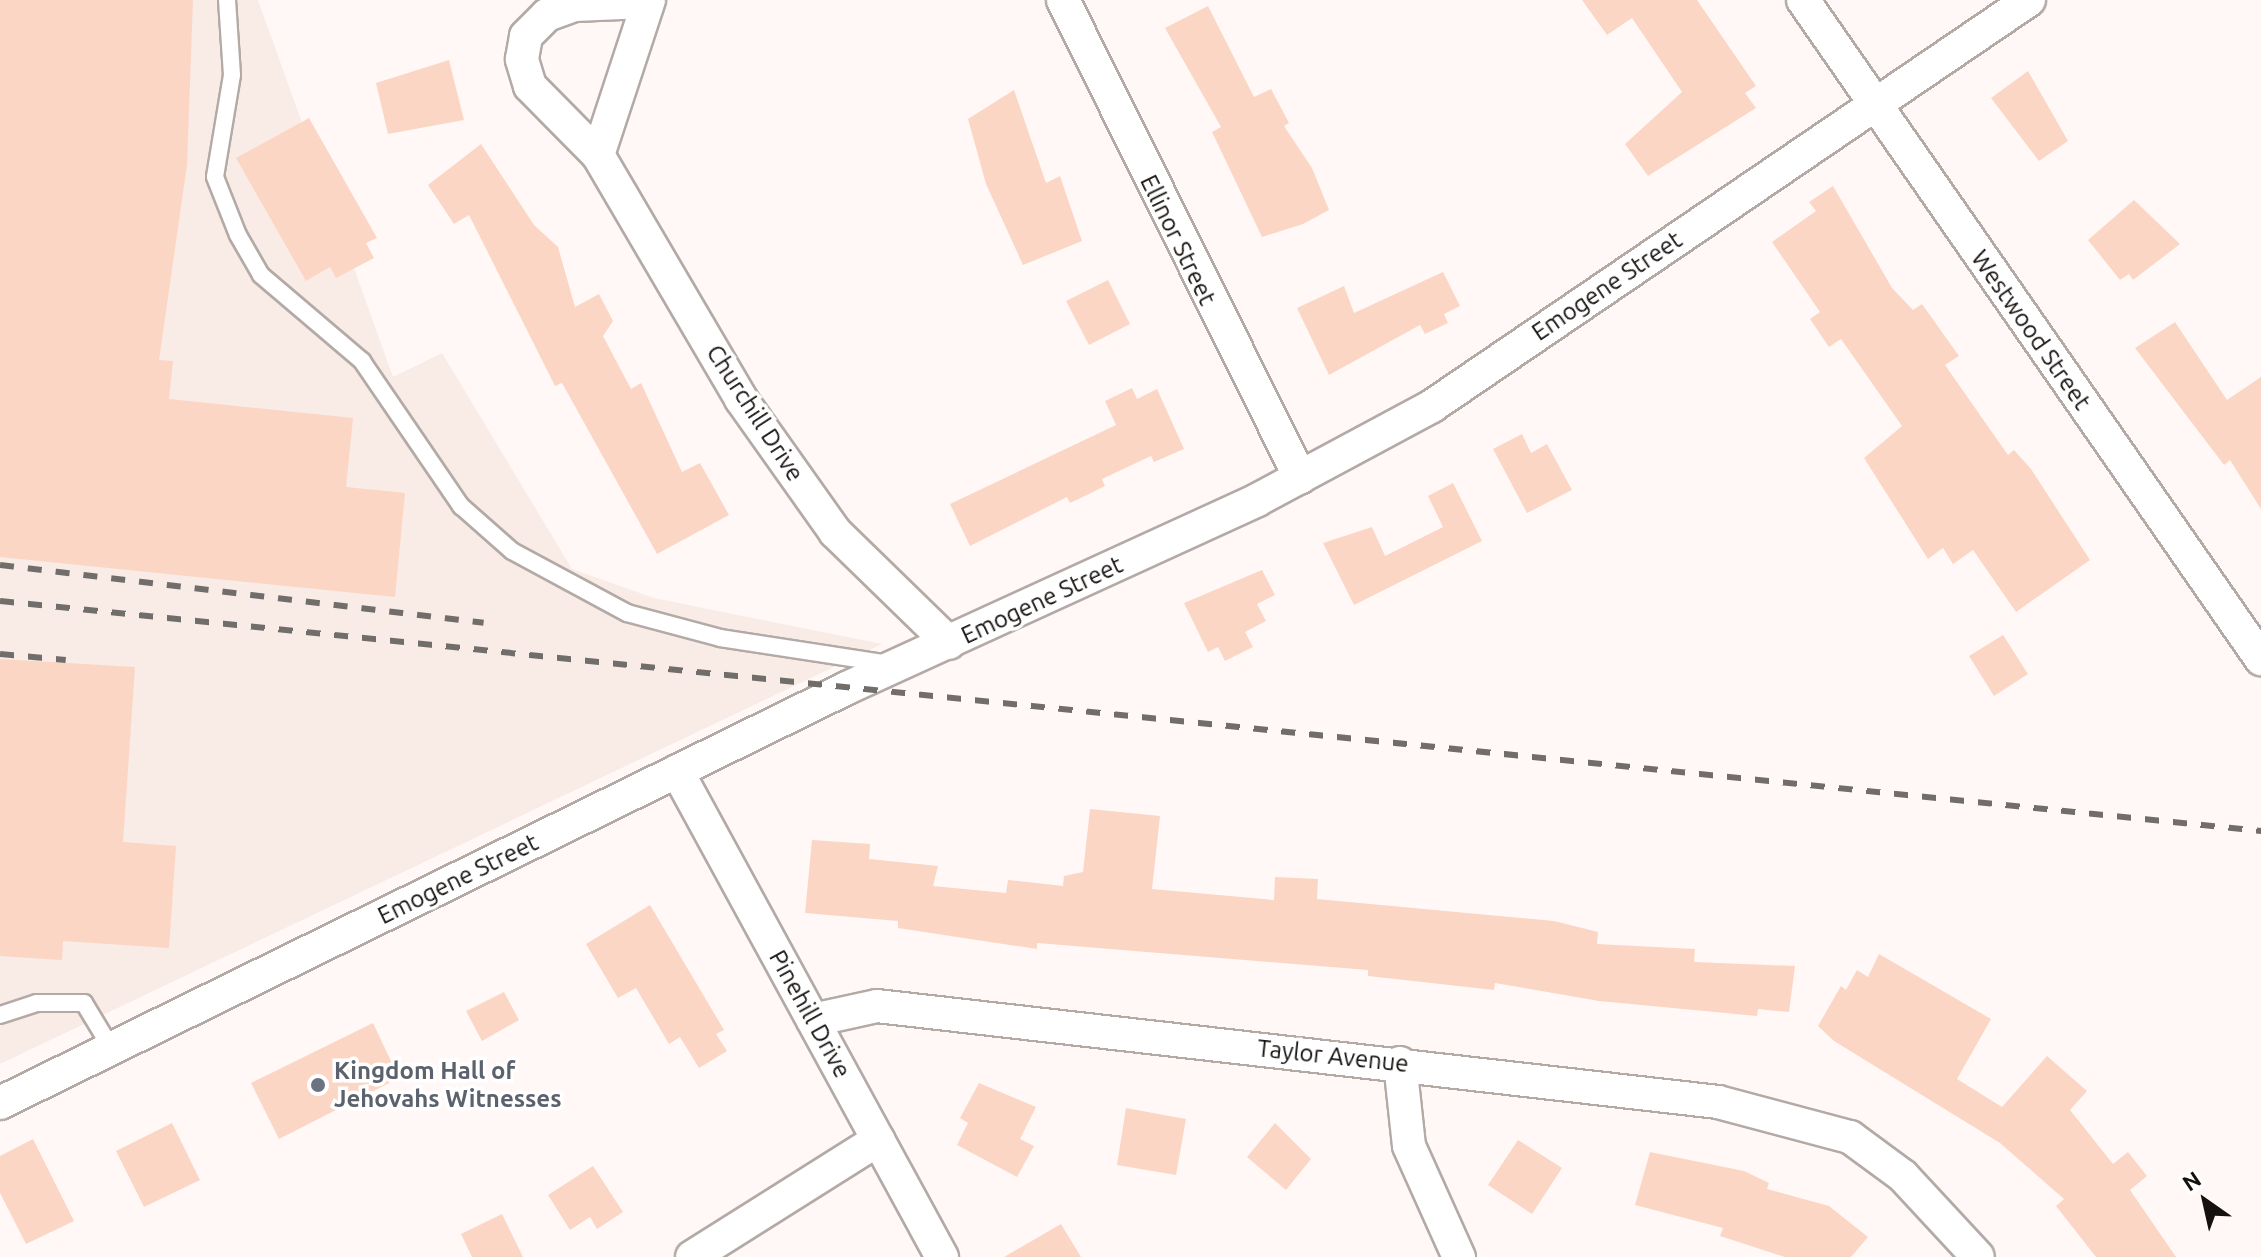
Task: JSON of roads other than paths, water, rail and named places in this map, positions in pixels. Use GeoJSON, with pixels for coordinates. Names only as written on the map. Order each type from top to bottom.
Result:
{"type":"FeatureCollection","features":[{"type":"Feature","properties":{"kind":"street","name":"Ellinor Street"},"geometry":{"type":"LineString","coordinates":[[1063,0],[1300,477]]}},
{"type":"Feature","properties":{"kind":"street","name":"Westwood Street"},"geometry":{"type":"LineString","coordinates":[[1803,0],[2261,659]]}},
{"type":"Feature","properties":{"kind":"street","name":"Emogene Street"},"geometry":{"type":"LineString","coordinates":[[0,1103],[113,1051],[677,771],[1300,477],[1432,406],[1872,103],[2029,0]]}},
{"type":"Feature","properties":{"kind":"street","name":"Churchill Drive"},"geometry":{"type":"LineString","coordinates":[[598,155],[647,1],[575,5],[547,15],[526,36],[522,59],[530,86],[598,155],[741,399],[835,532],[949,643]]}},
{"type":"Feature","properties":{"kind":"street","name":"Pinehill Drive"},"geometry":{"type":"LineString","coordinates":[[677,771],[942,1257]]}},
{"type":"Feature","properties":{"kind":"street","name":"Taylor Avenue"},"geometry":{"type":"LineString","coordinates":[[813,1020],[877,1006],[1400,1063],[1718,1102],[1850,1137],[1903,1176],[1978,1257]]}},
{"type":"Feature","properties":{"kind":"street"},"geometry":{"type":"LineString","coordinates":[[1400,1063],[1409,1146],[1459,1257]]}},
{"type":"Feature","properties":{"kind":"street"},"geometry":{"type":"LineString","coordinates":[[692,1257],[878,1140]]}},
{"type":"Feature","properties":{"kind":"lane"},"geometry":{"type":"LineString","coordinates":[[227,0],[232,75],[215,177],[238,235],[261,275],[362,361],[461,506],[535,566],[627,613],[720,638],[898,665]]}},
{"type":"Feature","properties":{"kind":"lane"},"geometry":{"type":"LineString","coordinates":[[0,1015],[37,1003],[84,1003],[113,1051]]}},
{"type":"Feature","properties":{"kind":"railway"},"geometry":{"type":"LineString","coordinates":[[0,565],[484,623]]}},
{"type":"Feature","properties":{"kind":"railway"},"geometry":{"type":"LineString","coordinates":[[0,601],[2261,831]]}},
{"type":"Feature","properties":{"kind":"railway"},"geometry":{"type":"LineString","coordinates":[[0,654],[66,660]]}},
{"type":"Feature","properties":{"kind":"place","name":"Kingdom Hall of Jehovahs Witnesses"},"geometry":{"type":"Point","coordinates":[318,1085]}}]}
